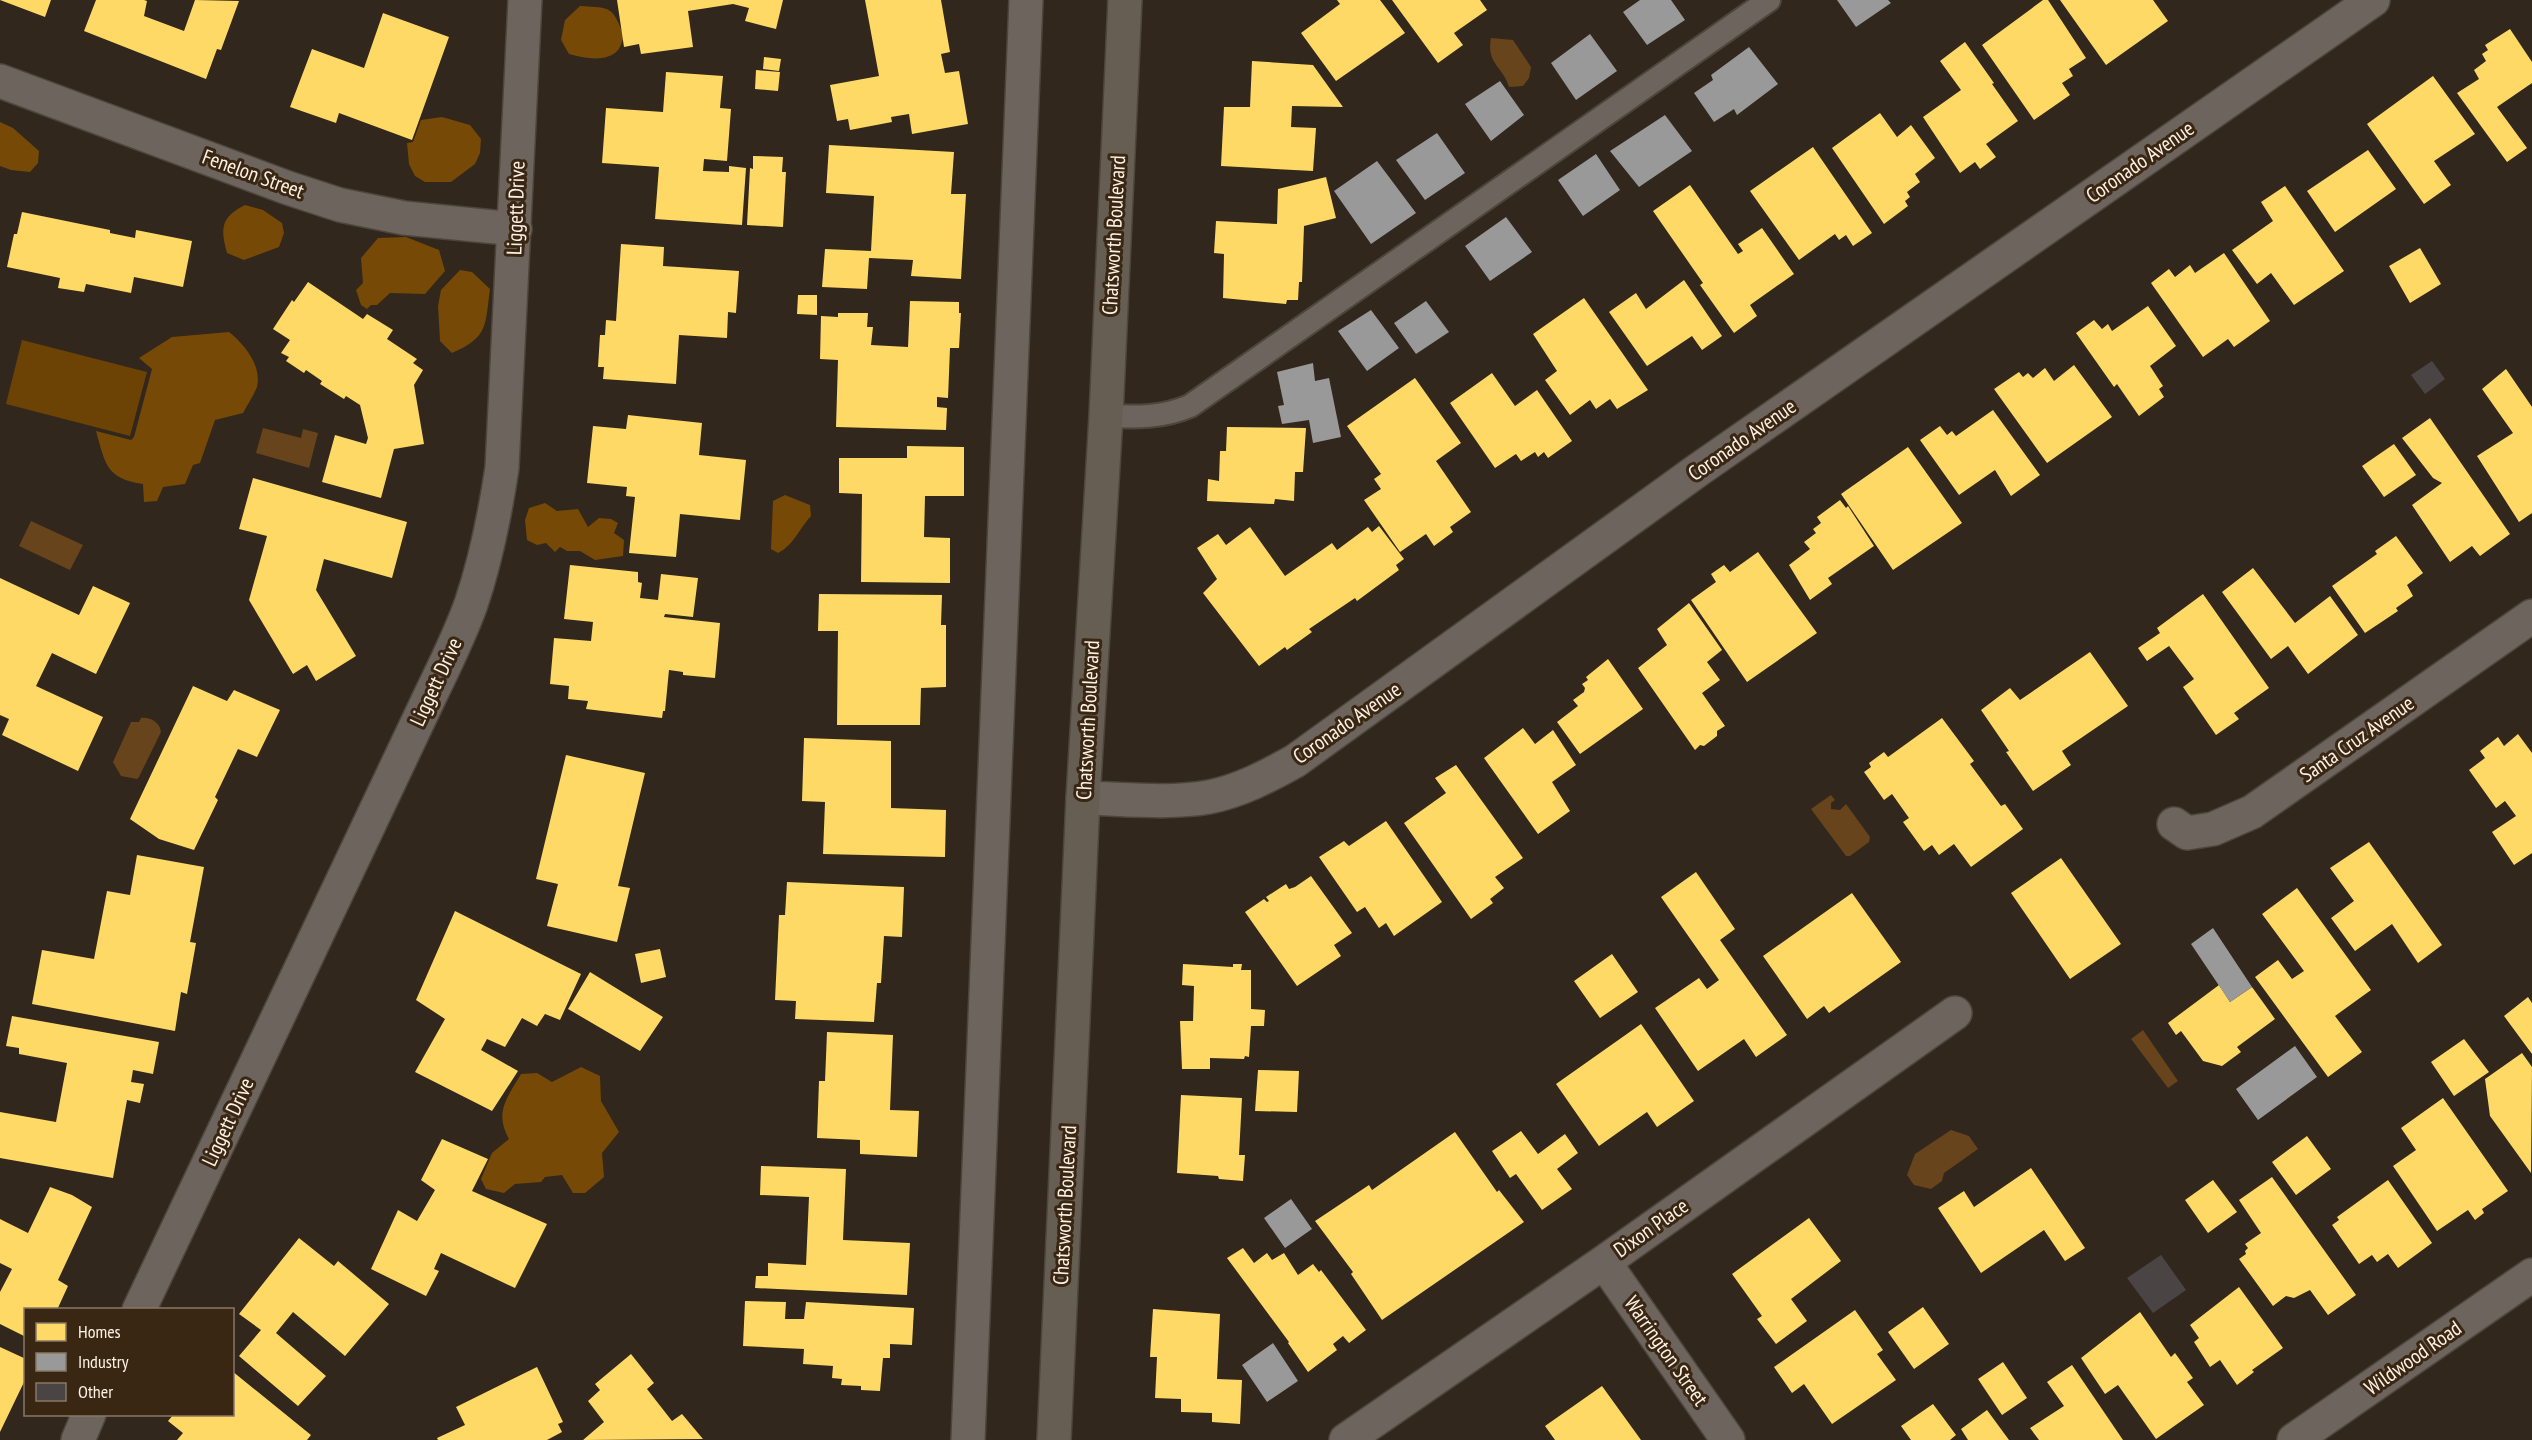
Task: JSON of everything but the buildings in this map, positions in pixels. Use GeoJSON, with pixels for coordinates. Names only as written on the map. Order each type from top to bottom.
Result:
{"type":"FeatureCollection","features":[{"type":"Feature","properties":{"kind":"main road","name":"Chatsworth Boulevard"},"geometry":{"type":"LineString","coordinates":[[1054,1440],[1083,798],[1106,416],[1125,0]]}},
{"type":"Feature","properties":{"kind":"street","name":"Liggett Drive"},"geometry":{"type":"LineString","coordinates":[[140,1308],[431,694],[470,606],[484,560],[502,468],[525,0]]}},
{"type":"Feature","properties":{"kind":"street"},"geometry":{"type":"LineString","coordinates":[[968,1440],[1026,0]]}},
{"type":"Feature","properties":{"kind":"street","name":"Coronado Avenue"},"geometry":{"type":"LineString","coordinates":[[1083,798],[1166,801],[1211,796],[1245,786],[1295,761],[1698,470],[2373,0]]}},
{"type":"Feature","properties":{"kind":"street","name":"Fenelon Street"},"geometry":{"type":"LineString","coordinates":[[0,81],[288,188],[340,205],[404,218],[515,229]]}},
{"type":"Feature","properties":{"kind":"street","name":"Santa Cruz Avenue"},"geometry":{"type":"LineString","coordinates":[[2174,824],[2187,833],[2213,829],[2252,812],[2532,616]]}},
{"type":"Feature","properties":{"kind":"street","name":"Dixon Place"},"geometry":{"type":"LineString","coordinates":[[1346,1440],[1604,1262],[1955,1013]]}},
{"type":"Feature","properties":{"kind":"street","name":"Warrington Street"},"geometry":{"type":"LineString","coordinates":[[1604,1262],[1728,1440]]}},
{"type":"Feature","properties":{"kind":"street","name":"Wildwood Road"},"geometry":{"type":"LineString","coordinates":[[2294,1440],[2532,1275]]}},
{"type":"Feature","properties":{"kind":"street"},"geometry":{"type":"LineString","coordinates":[[78,1440],[88,1416]]}},
{"type":"Feature","properties":{"kind":"lane"},"geometry":{"type":"LineString","coordinates":[[1106,416],[1155,417],[1172,414],[1190,406],[1769,0]]}},
{"type":"Feature","properties":{"kind":"shaded area"},"geometry":{"type":"Polygon","coordinates":[[[580,6],[605,8],[610,10],[617,19],[624,36],[619,49],[613,54],[608,57],[595,58],[569,54],[561,40],[565,20],[580,6]]]}},
{"type":"Feature","properties":{"kind":"shaded area"},"geometry":{"type":"Polygon","coordinates":[[[1491,38],[1513,40],[1531,67],[1529,78],[1523,86],[1509,87],[1491,54],[1491,38]]]}},
{"type":"Feature","properties":{"kind":"shaded area"},"geometry":{"type":"Polygon","coordinates":[[[442,117],[470,125],[481,139],[480,153],[475,164],[451,182],[425,182],[415,176],[409,164],[407,143],[413,142],[421,120],[442,117]]]}},
{"type":"Feature","properties":{"kind":"shaded area"},"geometry":{"type":"Polygon","coordinates":[[[0,122],[13,128],[39,151],[38,163],[30,172],[0,166],[0,122]]]}},
{"type":"Feature","properties":{"kind":"shaded area"},"geometry":{"type":"Polygon","coordinates":[[[245,205],[263,210],[282,223],[284,233],[279,247],[244,260],[227,253],[223,230],[231,214],[245,205]]]}},
{"type":"Feature","properties":{"kind":"shaded area"},"geometry":{"type":"Polygon","coordinates":[[[406,237],[439,250],[445,271],[425,294],[390,293],[377,305],[371,305],[367,309],[361,305],[356,290],[363,283],[361,258],[378,238],[406,237]]]}},
{"type":"Feature","properties":{"kind":"shaded area"},"geometry":{"type":"Polygon","coordinates":[[[460,270],[472,272],[490,289],[486,321],[479,335],[452,353],[440,341],[438,306],[441,290],[460,270]]]}},
{"type":"Feature","properties":{"kind":"shaded area"},"geometry":{"type":"Polygon","coordinates":[[[229,332],[246,349],[254,363],[258,379],[254,393],[243,413],[215,420],[200,463],[193,465],[185,484],[163,487],[157,501],[144,502],[143,484],[121,478],[109,468],[96,431],[131,440],[134,437],[152,369],[139,358],[172,337],[229,332]]]}},
{"type":"Feature","properties":{"kind":"shaded area"},"geometry":{"type":"Polygon","coordinates":[[[22,340],[147,372],[130,436],[6,404],[22,340]]]}},
{"type":"Feature","properties":{"kind":"shaded area"},"geometry":{"type":"Polygon","coordinates":[[[263,428],[301,438],[303,429],[318,433],[309,468],[256,453],[263,428]]]}},
{"type":"Feature","properties":{"kind":"shaded area"},"geometry":{"type":"Polygon","coordinates":[[[785,495],[810,505],[811,516],[792,542],[778,553],[771,549],[773,501],[785,495]]]}},
{"type":"Feature","properties":{"kind":"shaded area"},"geometry":{"type":"Polygon","coordinates":[[[545,503],[557,511],[578,509],[588,527],[599,518],[611,519],[618,523],[614,533],[624,540],[623,556],[595,560],[580,551],[567,551],[560,547],[555,552],[546,543],[537,545],[527,540],[525,520],[529,508],[545,503]]]}},
{"type":"Feature","properties":{"kind":"shaded area"},"geometry":{"type":"Polygon","coordinates":[[[31,521],[83,545],[70,570],[19,546],[31,521]]]}},
{"type":"Feature","properties":{"kind":"shaded area"},"geometry":{"type":"Polygon","coordinates":[[[141,718],[154,721],[159,725],[161,732],[139,777],[137,779],[121,776],[113,762],[131,722],[139,722],[141,718]]]}},
{"type":"Feature","properties":{"kind":"shaded area"},"geometry":{"type":"Polygon","coordinates":[[[1831,795],[1835,800],[1831,803],[1831,809],[1840,810],[1846,804],[1870,837],[1869,842],[1850,856],[1846,856],[1811,809],[1831,795]]]}},
{"type":"Feature","properties":{"kind":"shaded area"},"geometry":{"type":"Polygon","coordinates":[[[2143,1030],[2178,1081],[2168,1088],[2131,1039],[2143,1030]]]}},
{"type":"Feature","properties":{"kind":"shaded area"},"geometry":{"type":"Polygon","coordinates":[[[581,1067],[600,1076],[601,1101],[619,1132],[602,1153],[604,1177],[585,1193],[573,1193],[562,1175],[545,1177],[541,1182],[515,1184],[504,1193],[486,1189],[481,1179],[492,1153],[509,1139],[503,1121],[504,1105],[521,1074],[537,1073],[552,1082],[581,1067]]]}},
{"type":"Feature","properties":{"kind":"shaded area"},"geometry":{"type":"Polygon","coordinates":[[[1951,1130],[1969,1136],[1978,1149],[1944,1173],[1942,1181],[1931,1189],[1914,1185],[1907,1175],[1915,1154],[1951,1130]]]}}]}
